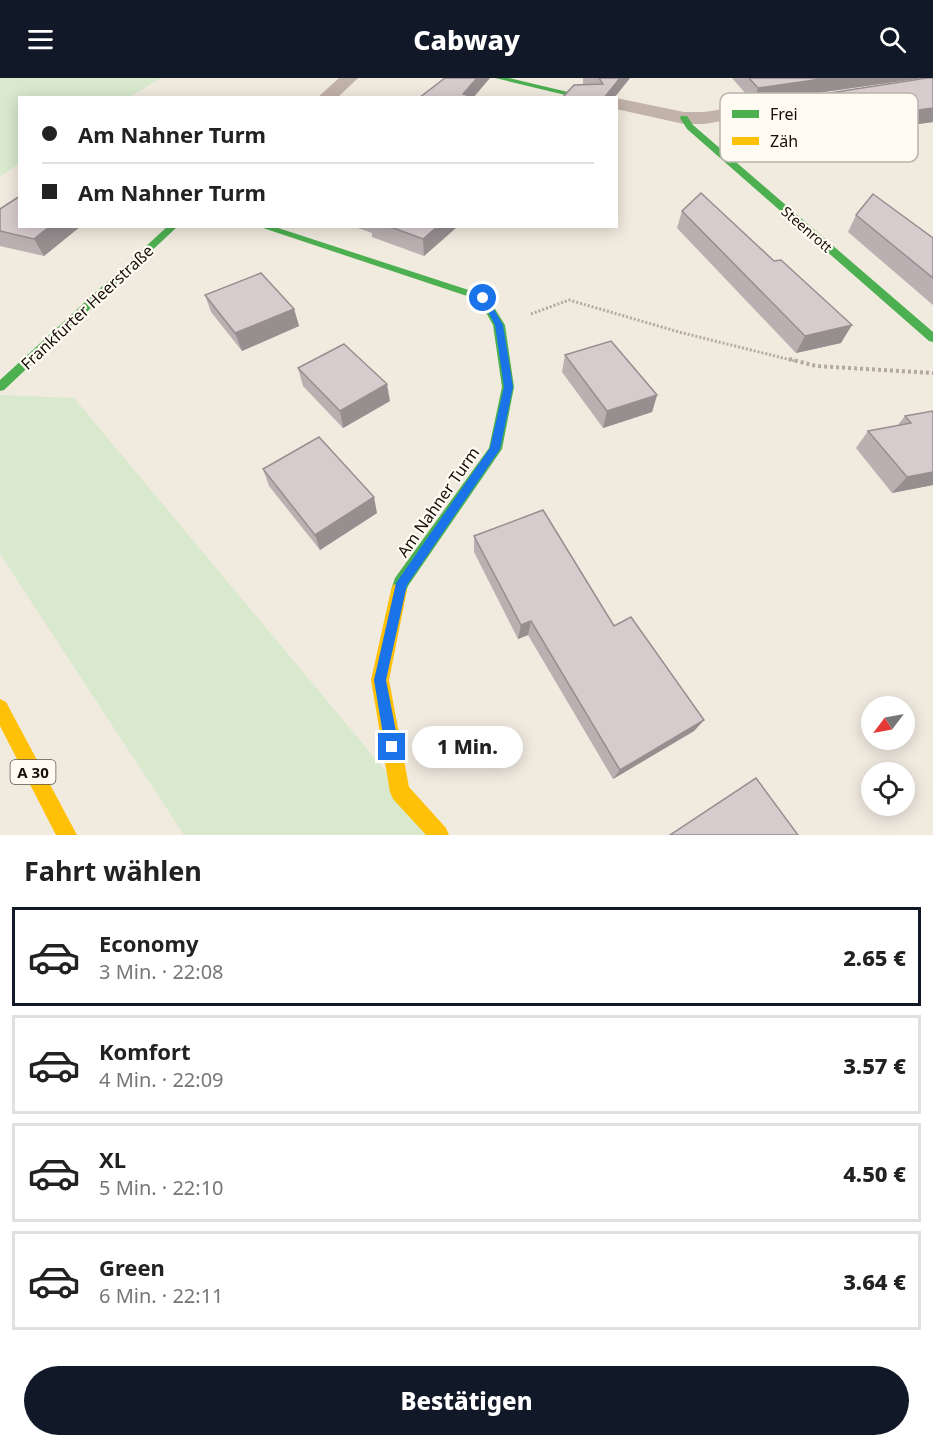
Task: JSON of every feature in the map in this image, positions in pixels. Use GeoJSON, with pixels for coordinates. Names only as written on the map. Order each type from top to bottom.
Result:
{"type":"FeatureCollection","features":[{"type":"Feature","properties":{"kind":"main road"},"geometry":{"type":"LineString","coordinates":[[499,78],[581,96]]}},
{"type":"Feature","properties":{"kind":"main road","name":"Steenrott"},"geometry":{"type":"LineString","coordinates":[[684,118],[690,127],[720,153]]}},
{"type":"Feature","properties":{"kind":"main road","name":"Steenrott"},"geometry":{"type":"LineString","coordinates":[[730,162],[933,338]]}},
{"type":"Feature","properties":{"kind":"main road","name":"Frankfurter Heerstraße"},"geometry":{"type":"LineString","coordinates":[[0,387],[172,228]]}},
{"type":"Feature","properties":{"kind":"main road","name":"Am Nahner Turm"},"geometry":{"type":"LineString","coordinates":[[267,228],[483,298],[499,325],[508,387],[495,449],[401,583],[380,680],[400,792],[439,835]]}},
{"type":"Feature","properties":{"kind":"main road","name":"A 30"},"geometry":{"type":"LineString","coordinates":[[0,708],[66,835]]}},
{"type":"Feature","properties":{"kind":"street"},"geometry":{"type":"LineString","coordinates":[[328,96],[349,78]]}},
{"type":"Feature","properties":{"kind":"street"},"geometry":{"type":"LineString","coordinates":[[618,103],[684,118],[720,116]]}},
{"type":"Feature","properties":{"kind":"path"},"geometry":{"type":"LineString","coordinates":[[499,325],[569,300],[679,332],[816,366],[933,373]]}},
{"type":"Feature","properties":{"kind":"green space"},"geometry":{"type":"Polygon","coordinates":[[[0,78],[161,78],[131,96],[18,96],[18,165],[0,176],[0,78]]]}},
{"type":"Feature","properties":{"kind":"green space"},"geometry":{"type":"Polygon","coordinates":[[[0,395],[74,398],[439,835],[184,835],[0,554],[0,395]]]}},
{"type":"Feature","properties":{"kind":"building"},"geometry":{"type":"Polygon","coordinates":[[[445,78],[477,78],[463,94],[470,96],[422,96],[445,78]]]}},
{"type":"Feature","properties":{"kind":"building"},"geometry":{"type":"Polygon","coordinates":[[[599,78],[620,78],[606,96],[564,96],[574,85],[603,84],[599,78]]]}},
{"type":"Feature","properties":{"kind":"building"},"geometry":{"type":"Polygon","coordinates":[[[749,78],[828,78],[758,88],[749,78]]]}},
{"type":"Feature","properties":{"kind":"building"},"geometry":{"type":"Polygon","coordinates":[[[933,78],[933,108],[918,110],[918,93],[830,93],[933,78]]]}},
{"type":"Feature","properties":{"kind":"building"},"geometry":{"type":"Polygon","coordinates":[[[701,193],[774,261],[781,260],[852,325],[805,336],[682,211],[701,193]]]}},
{"type":"Feature","properties":{"kind":"building"},"geometry":{"type":"Polygon","coordinates":[[[873,194],[933,238],[933,278],[856,215],[873,194]]]}},
{"type":"Feature","properties":{"kind":"building"},"geometry":{"type":"Polygon","coordinates":[[[18,197],[18,228],[48,228],[34,239],[0,231],[0,209],[18,197]]]}},
{"type":"Feature","properties":{"kind":"building"},"geometry":{"type":"Polygon","coordinates":[[[393,228],[436,228],[423,239],[393,228]]]}},
{"type":"Feature","properties":{"kind":"building"},"geometry":{"type":"Polygon","coordinates":[[[261,273],[294,309],[235,333],[205,295],[261,273]]]}},
{"type":"Feature","properties":{"kind":"building"},"geometry":{"type":"Polygon","coordinates":[[[611,341],[657,395],[607,411],[565,355],[611,341]]]}},
{"type":"Feature","properties":{"kind":"building"},"geometry":{"type":"Polygon","coordinates":[[[344,344],[387,384],[340,411],[298,368],[344,344]]]}},
{"type":"Feature","properties":{"kind":"building"},"geometry":{"type":"Polygon","coordinates":[[[933,411],[933,472],[907,477],[868,431],[911,423],[905,416],[933,411]]]}},
{"type":"Feature","properties":{"kind":"building"},"geometry":{"type":"Polygon","coordinates":[[[319,437],[374,497],[315,535],[263,469],[319,437]]]}},
{"type":"Feature","properties":{"kind":"building"},"geometry":{"type":"Polygon","coordinates":[[[543,510],[614,626],[631,617],[704,720],[620,770],[531,621],[521,625],[474,536],[543,510]]]}},
{"type":"Feature","properties":{"kind":"building"},"geometry":{"type":"Polygon","coordinates":[[[756,778],[798,835],[670,835],[756,778]]]}},
{"type":"Feature","properties":{"kind":"traffic: fast"},"geometry":{"type":"LineString","coordinates":[[499,78],[581,96]]}},
{"type":"Feature","properties":{"kind":"traffic: fast"},"geometry":{"type":"LineString","coordinates":[[684,118],[690,127],[720,153]]}},
{"type":"Feature","properties":{"kind":"traffic: fast"},"geometry":{"type":"LineString","coordinates":[[730,162],[933,338]]}},
{"type":"Feature","properties":{"kind":"traffic: fast"},"geometry":{"type":"LineString","coordinates":[[0,387],[172,228]]}},
{"type":"Feature","properties":{"kind":"traffic: fast"},"geometry":{"type":"LineString","coordinates":[[267,228],[483,298],[499,325],[508,387],[495,449],[401,583],[399,590]]}},
{"type":"Feature","properties":{"kind":"traffic: slow"},"geometry":{"type":"LineString","coordinates":[[399,590],[380,680],[400,792],[439,835]]}},
{"type":"Feature","properties":{"kind":"traffic: slow"},"geometry":{"type":"LineString","coordinates":[[0,708],[67,835]]}},
{"type":"Feature","properties":{"kind":"route"},"geometry":{"type":"LineString","coordinates":[[392,747],[380,680],[401,583],[495,449],[508,387],[499,325],[483,298]]}}]}
